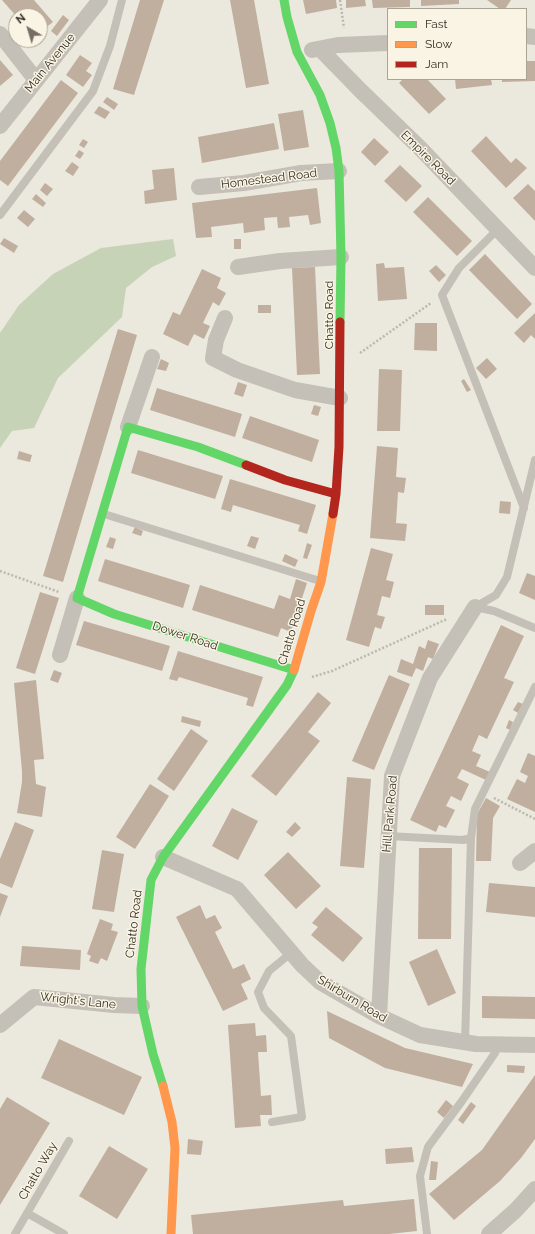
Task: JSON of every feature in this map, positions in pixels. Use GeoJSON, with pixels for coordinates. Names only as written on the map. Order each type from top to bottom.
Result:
{"type":"FeatureCollection","features":[{"type":"Feature","properties":{"kind":"street","name":"Main Avenue"},"geometry":{"type":"LineString","coordinates":[[0,126],[100,0]]}},
{"type":"Feature","properties":{"kind":"street","name":"Chatto Road"},"geometry":{"type":"LineString","coordinates":[[171,1234],[176,1148],[170,1115],[153,1054],[142,1006],[141,968],[151,880],[163,857],[287,685],[294,670],[321,582],[336,494],[340,398],[341,257],[339,171],[336,148],[330,123],[320,95],[297,52],[287,17],[284,0]]}},
{"type":"Feature","properties":{"kind":"street"},"geometry":{"type":"LineString","coordinates":[[0,34],[36,80]]}},
{"type":"Feature","properties":{"kind":"street"},"geometry":{"type":"LineString","coordinates":[[297,52],[346,45],[387,43]]}},
{"type":"Feature","properties":{"kind":"street","name":"Empire Road"},"geometry":{"type":"LineString","coordinates":[[320,49],[420,148],[535,268]]}},
{"type":"Feature","properties":{"kind":"street","name":"Homestead Road"},"geometry":{"type":"LineString","coordinates":[[199,187],[244,183],[301,173],[339,171]]}},
{"type":"Feature","properties":{"kind":"street"},"geometry":{"type":"LineString","coordinates":[[238,267],[280,261],[341,257]]}},
{"type":"Feature","properties":{"kind":"street"},"geometry":{"type":"LineString","coordinates":[[225,318],[216,340],[213,358],[237,370],[295,390],[340,398]]}},
{"type":"Feature","properties":{"kind":"street"},"geometry":{"type":"LineString","coordinates":[[60,655],[128,427],[152,357]]}},
{"type":"Feature","properties":{"kind":"street"},"geometry":{"type":"LineString","coordinates":[[128,427],[198,448],[285,480],[336,494]]}},
{"type":"Feature","properties":{"kind":"street","name":"Dower Road"},"geometry":{"type":"LineString","coordinates":[[77,598],[114,614],[294,670]]}},
{"type":"Feature","properties":{"kind":"street","name":"Hill Park Road"},"geometry":{"type":"LineString","coordinates":[[379,1016],[392,776],[430,678],[475,607]]}},
{"type":"Feature","properties":{"kind":"street"},"geometry":{"type":"LineString","coordinates":[[520,863],[535,852]]}},
{"type":"Feature","properties":{"kind":"street","name":"Shirburn Road"},"geometry":{"type":"LineString","coordinates":[[163,857],[237,889],[291,953],[320,982],[379,1016],[420,1035],[465,1042],[535,1045]]}},
{"type":"Feature","properties":{"kind":"street","name":"Wright's Lane"},"geometry":{"type":"LineString","coordinates":[[0,1025],[34,997],[114,1005],[142,1006]]}},
{"type":"Feature","properties":{"kind":"street"},"geometry":{"type":"LineString","coordinates":[[489,1234],[516,1210],[535,1189]]}},
{"type":"Feature","properties":{"kind":"lane"},"geometry":{"type":"LineString","coordinates":[[0,216],[93,91],[110,46],[122,0]]}},
{"type":"Feature","properties":{"kind":"lane"},"geometry":{"type":"LineString","coordinates":[[498,229],[459,268],[442,295],[524,508]]}},
{"type":"Feature","properties":{"kind":"lane"},"geometry":{"type":"LineString","coordinates":[[475,607],[496,595],[507,577],[535,460]]}},
{"type":"Feature","properties":{"kind":"lane"},"geometry":{"type":"LineString","coordinates":[[102,513],[321,582]]}},
{"type":"Feature","properties":{"kind":"lane"},"geometry":{"type":"LineString","coordinates":[[475,607],[494,611],[535,628]]}},
{"type":"Feature","properties":{"kind":"lane"},"geometry":{"type":"LineString","coordinates":[[465,1042],[471,838],[475,809],[535,687]]}},
{"type":"Feature","properties":{"kind":"lane"},"geometry":{"type":"LineString","coordinates":[[388,836],[463,840],[471,838]]}},
{"type":"Feature","properties":{"kind":"lane"},"geometry":{"type":"LineString","coordinates":[[272,1122],[302,1117],[291,1036],[264,1008],[258,992],[269,971],[291,953]]}},
{"type":"Feature","properties":{"kind":"lane"},"geometry":{"type":"LineString","coordinates":[[427,1234],[420,1176],[428,1147],[495,1054],[498,1044]]}},
{"type":"Feature","properties":{"kind":"lane","name":"Chatto Way"},"geometry":{"type":"LineString","coordinates":[[15,1234],[69,1140]]}},
{"type":"Feature","properties":{"kind":"lane","name":"Chatto Way"},"geometry":{"type":"LineString","coordinates":[[27,1213],[64,1234]]}},
{"type":"Feature","properties":{"kind":"path"},"geometry":{"type":"LineString","coordinates":[[340,0],[346,45]]}},
{"type":"Feature","properties":{"kind":"path"},"geometry":{"type":"LineString","coordinates":[[340,367],[442,295]]}},
{"type":"Feature","properties":{"kind":"path"},"geometry":{"type":"LineString","coordinates":[[0,571],[77,598]]}},
{"type":"Feature","properties":{"kind":"path"},"geometry":{"type":"LineString","coordinates":[[287,685],[332,671],[475,607]]}},
{"type":"Feature","properties":{"kind":"path"},"geometry":{"type":"LineString","coordinates":[[483,792],[535,819]]}},
{"type":"Feature","properties":{"kind":"green space"},"geometry":{"type":"Polygon","coordinates":[[[173,239],[176,256],[152,267],[126,288],[122,317],[58,378],[34,428],[12,431],[0,448],[0,333],[19,305],[53,274],[101,248],[173,239]]]}},
{"type":"Feature","properties":{"kind":"building"},"geometry":{"type":"Polygon","coordinates":[[[2,0],[34,0],[41,8],[9,8],[2,0]]]}},
{"type":"Feature","properties":{"kind":"building"},"geometry":{"type":"Polygon","coordinates":[[[140,0],[164,0],[134,95],[113,89],[140,0]]]}},
{"type":"Feature","properties":{"kind":"building"},"geometry":{"type":"Polygon","coordinates":[[[230,0],[254,0],[269,84],[246,88],[230,0]]]}},
{"type":"Feature","properties":{"kind":"building"},"geometry":{"type":"Polygon","coordinates":[[[303,0],[336,0],[337,8],[306,14],[303,0]]]}},
{"type":"Feature","properties":{"kind":"building"},"geometry":{"type":"Polygon","coordinates":[[[346,0],[365,0],[366,6],[346,8],[346,0]]]}},
{"type":"Feature","properties":{"kind":"building"},"geometry":{"type":"Polygon","coordinates":[[[372,0],[410,0],[410,7],[373,8],[372,0]]]}},
{"type":"Feature","properties":{"kind":"building"},"geometry":{"type":"Polygon","coordinates":[[[421,0],[459,0],[459,4],[421,6],[421,0]]]}},
{"type":"Feature","properties":{"kind":"building"},"geometry":{"type":"Polygon","coordinates":[[[487,0],[511,0],[506,8],[499,8],[487,0]]]}},
{"type":"Feature","properties":{"kind":"building"},"geometry":{"type":"Polygon","coordinates":[[[63,15],[69,20],[57,36],[51,31],[63,15]]]}},
{"type":"Feature","properties":{"kind":"building"},"geometry":{"type":"Polygon","coordinates":[[[48,16],[53,22],[48,26],[48,16]]]}},
{"type":"Feature","properties":{"kind":"building"},"geometry":{"type":"Polygon","coordinates":[[[80,55],[92,63],[86,71],[92,75],[83,87],[66,75],[80,55]]]}},
{"type":"Feature","properties":{"kind":"building"},"geometry":{"type":"Polygon","coordinates":[[[0,60],[13,75],[0,86],[0,60]]]}},
{"type":"Feature","properties":{"kind":"building"},"geometry":{"type":"Polygon","coordinates":[[[527,61],[535,61],[535,81],[502,82],[502,80],[527,80],[527,61]]]}},
{"type":"Feature","properties":{"kind":"building"},"geometry":{"type":"Polygon","coordinates":[[[61,80],[78,93],[8,186],[0,180],[0,161],[61,80]]]}},
{"type":"Feature","properties":{"kind":"building"},"geometry":{"type":"Polygon","coordinates":[[[402,80],[428,80],[446,99],[429,114],[399,83],[402,80]]]}},
{"type":"Feature","properties":{"kind":"building"},"geometry":{"type":"Polygon","coordinates":[[[455,80],[491,80],[492,85],[456,89],[455,80]]]}},
{"type":"Feature","properties":{"kind":"building"},"geometry":{"type":"Polygon","coordinates":[[[107,97],[118,104],[114,110],[103,102],[107,97]]]}},
{"type":"Feature","properties":{"kind":"building"},"geometry":{"type":"Polygon","coordinates":[[[99,106],[110,112],[105,119],[94,113],[99,106]]]}},
{"type":"Feature","properties":{"kind":"building"},"geometry":{"type":"Polygon","coordinates":[[[303,110],[309,147],[284,151],[278,114],[303,110]]]}},
{"type":"Feature","properties":{"kind":"building"},"geometry":{"type":"Polygon","coordinates":[[[274,123],[279,149],[202,163],[198,137],[274,123]]]}},
{"type":"Feature","properties":{"kind":"building"},"geometry":{"type":"Polygon","coordinates":[[[486,136],[511,163],[516,158],[527,168],[506,188],[471,151],[486,136]]]}},
{"type":"Feature","properties":{"kind":"building"},"geometry":{"type":"Polygon","coordinates":[[[374,138],[389,152],[375,166],[361,152],[374,138]]]}},
{"type":"Feature","properties":{"kind":"building"},"geometry":{"type":"Polygon","coordinates":[[[83,139],[88,142],[84,148],[79,145],[83,139]]]}},
{"type":"Feature","properties":{"kind":"building"},"geometry":{"type":"Polygon","coordinates":[[[79,150],[84,153],[80,159],[75,156],[79,150]]]}},
{"type":"Feature","properties":{"kind":"building"},"geometry":{"type":"Polygon","coordinates":[[[72,162],[79,167],[73,176],[65,171],[72,162]]]}},
{"type":"Feature","properties":{"kind":"building"},"geometry":{"type":"Polygon","coordinates":[[[400,165],[422,186],[406,202],[384,181],[400,165]]]}},
{"type":"Feature","properties":{"kind":"building"},"geometry":{"type":"Polygon","coordinates":[[[174,168],[177,200],[145,204],[144,191],[154,189],[152,170],[174,168]]]}},
{"type":"Feature","properties":{"kind":"building"},"geometry":{"type":"Polygon","coordinates":[[[45,183],[53,189],[47,196],[40,190],[45,183]]]}},
{"type":"Feature","properties":{"kind":"building"},"geometry":{"type":"Polygon","coordinates":[[[528,184],[535,191],[535,221],[513,198],[528,184]]]}},
{"type":"Feature","properties":{"kind":"building"},"geometry":{"type":"Polygon","coordinates":[[[317,188],[321,223],[310,225],[308,215],[289,217],[290,227],[278,228],[277,217],[264,218],[265,230],[244,233],[243,223],[211,227],[212,237],[196,238],[192,203],[317,188]]]}},
{"type":"Feature","properties":{"kind":"building"},"geometry":{"type":"Polygon","coordinates":[[[36,194],[46,203],[43,207],[32,199],[36,194]]]}},
{"type":"Feature","properties":{"kind":"building"},"geometry":{"type":"Polygon","coordinates":[[[428,197],[472,241],[457,256],[413,212],[428,197]]]}},
{"type":"Feature","properties":{"kind":"building"},"geometry":{"type":"Polygon","coordinates":[[[24,210],[35,219],[28,227],[17,218],[24,210]]]}},
{"type":"Feature","properties":{"kind":"building"},"geometry":{"type":"Polygon","coordinates":[[[4,238],[18,246],[14,253],[0,244],[4,238]]]}},
{"type":"Feature","properties":{"kind":"building"},"geometry":{"type":"Polygon","coordinates":[[[234,239],[241,239],[241,249],[234,249],[234,239]]]}},
{"type":"Feature","properties":{"kind":"building"},"geometry":{"type":"Polygon","coordinates":[[[485,254],[532,304],[517,319],[469,270],[485,254]]]}},
{"type":"Feature","properties":{"kind":"building"},"geometry":{"type":"Polygon","coordinates":[[[384,263],[385,268],[404,267],[407,299],[378,301],[376,264],[384,263]]]}},
{"type":"Feature","properties":{"kind":"building"},"geometry":{"type":"Polygon","coordinates":[[[436,265],[446,275],[439,282],[429,271],[436,265]]]}},
{"type":"Feature","properties":{"kind":"building"},"geometry":{"type":"Polygon","coordinates":[[[315,267],[320,374],[297,375],[292,268],[315,267]]]}},
{"type":"Feature","properties":{"kind":"building"},"geometry":{"type":"Polygon","coordinates":[[[202,269],[221,278],[217,288],[226,293],[219,306],[213,302],[203,323],[210,326],[204,339],[194,334],[188,346],[163,334],[173,312],[180,315],[202,269]]]}},
{"type":"Feature","properties":{"kind":"building"},"geometry":{"type":"Polygon","coordinates":[[[258,305],[271,305],[271,313],[258,313],[258,305]]]}},
{"type":"Feature","properties":{"kind":"building"},"geometry":{"type":"Polygon","coordinates":[[[535,313],[535,339],[531,335],[524,343],[514,333],[535,313]]]}},
{"type":"Feature","properties":{"kind":"building"},"geometry":{"type":"Polygon","coordinates":[[[415,323],[437,323],[437,351],[414,350],[415,323]]]}},
{"type":"Feature","properties":{"kind":"building"},"geometry":{"type":"Polygon","coordinates":[[[118,329],[137,335],[63,582],[43,576],[118,329]]]}},
{"type":"Feature","properties":{"kind":"building"},"geometry":{"type":"Polygon","coordinates":[[[487,358],[497,369],[486,379],[476,368],[487,358]]]}},
{"type":"Feature","properties":{"kind":"building"},"geometry":{"type":"Polygon","coordinates":[[[161,359],[169,363],[166,371],[157,369],[161,359]]]}},
{"type":"Feature","properties":{"kind":"building"},"geometry":{"type":"Polygon","coordinates":[[[379,369],[402,370],[400,431],[377,431],[379,369]]]}},
{"type":"Feature","properties":{"kind":"building"},"geometry":{"type":"Polygon","coordinates":[[[464,379],[471,390],[467,392],[461,381],[464,379]]]}},
{"type":"Feature","properties":{"kind":"building"},"geometry":{"type":"Polygon","coordinates":[[[238,382],[247,385],[243,397],[234,394],[238,382]]]}},
{"type":"Feature","properties":{"kind":"building"},"geometry":{"type":"Polygon","coordinates":[[[157,388],[242,414],[235,437],[150,410],[157,388]]]}},
{"type":"Feature","properties":{"kind":"building"},"geometry":{"type":"Polygon","coordinates":[[[314,405],[321,407],[318,416],[311,414],[314,405]]]}},
{"type":"Feature","properties":{"kind":"building"},"geometry":{"type":"Polygon","coordinates":[[[250,416],[319,440],[312,462],[242,438],[250,416]]]}},
{"type":"Feature","properties":{"kind":"building"},"geometry":{"type":"Polygon","coordinates":[[[377,446],[398,448],[396,477],[406,478],[404,493],[398,492],[396,523],[407,524],[405,541],[370,538],[377,446]]]}},
{"type":"Feature","properties":{"kind":"building"},"geometry":{"type":"Polygon","coordinates":[[[138,450],[223,476],[215,499],[131,473],[138,450]]]}},
{"type":"Feature","properties":{"kind":"building"},"geometry":{"type":"Polygon","coordinates":[[[19,451],[32,455],[30,462],[17,459],[19,451]]]}},
{"type":"Feature","properties":{"kind":"building"},"geometry":{"type":"Polygon","coordinates":[[[230,479],[316,505],[307,534],[298,531],[300,525],[233,505],[231,512],[221,509],[230,479]]]}},
{"type":"Feature","properties":{"kind":"building"},"geometry":{"type":"Polygon","coordinates":[[[500,501],[511,502],[510,514],[499,513],[500,501]]]}},
{"type":"Feature","properties":{"kind":"building"},"geometry":{"type":"Polygon","coordinates":[[[135,527],[143,531],[141,536],[132,533],[135,527]]]}},
{"type":"Feature","properties":{"kind":"building"},"geometry":{"type":"Polygon","coordinates":[[[251,536],[259,538],[255,549],[247,546],[251,536]]]}},
{"type":"Feature","properties":{"kind":"building"},"geometry":{"type":"Polygon","coordinates":[[[110,537],[116,539],[113,549],[106,547],[110,537]]]}},
{"type":"Feature","properties":{"kind":"building"},"geometry":{"type":"Polygon","coordinates":[[[307,543],[312,545],[307,559],[303,558],[307,543]]]}},
{"type":"Feature","properties":{"kind":"building"},"geometry":{"type":"Polygon","coordinates":[[[371,548],[393,554],[386,580],[394,582],[390,598],[382,596],[377,615],[385,617],[381,629],[375,627],[369,647],[346,640],[371,548]]]}},
{"type":"Feature","properties":{"kind":"building"},"geometry":{"type":"Polygon","coordinates":[[[285,554],[298,560],[295,567],[282,561],[285,554]]]}},
{"type":"Feature","properties":{"kind":"building"},"geometry":{"type":"Polygon","coordinates":[[[105,559],[190,585],[183,608],[98,581],[105,559]]]}},
{"type":"Feature","properties":{"kind":"building"},"geometry":{"type":"Polygon","coordinates":[[[527,573],[535,576],[535,600],[519,593],[527,573]]]}},
{"type":"Feature","properties":{"kind":"building"},"geometry":{"type":"Polygon","coordinates":[[[296,579],[307,583],[291,632],[281,628],[278,637],[192,610],[200,585],[274,609],[279,595],[290,599],[296,579]]]}},
{"type":"Feature","properties":{"kind":"building"},"geometry":{"type":"Polygon","coordinates":[[[40,592],[59,598],[35,674],[16,668],[40,592]]]}},
{"type":"Feature","properties":{"kind":"building"},"geometry":{"type":"Polygon","coordinates":[[[425,605],[444,605],[444,615],[425,615],[425,605]]]}},
{"type":"Feature","properties":{"kind":"building"},"geometry":{"type":"Polygon","coordinates":[[[84,621],[170,646],[162,671],[76,645],[84,621]]]}},
{"type":"Feature","properties":{"kind":"building"},"geometry":{"type":"Polygon","coordinates":[[[501,625],[524,636],[504,678],[514,682],[487,739],[479,735],[472,751],[481,755],[476,766],[490,772],[486,780],[462,769],[457,778],[469,784],[461,801],[451,796],[446,806],[455,810],[446,828],[439,825],[436,832],[410,820],[501,625]]]}},
{"type":"Feature","properties":{"kind":"building"},"geometry":{"type":"Polygon","coordinates":[[[428,640],[439,644],[433,659],[428,657],[423,671],[416,668],[412,677],[397,672],[401,659],[413,664],[419,646],[425,649],[428,640]]]}},
{"type":"Feature","properties":{"kind":"building"},"geometry":{"type":"Polygon","coordinates":[[[178,651],[263,677],[253,707],[246,705],[248,698],[179,677],[177,681],[169,679],[178,651]]]}},
{"type":"Feature","properties":{"kind":"building"},"geometry":{"type":"Polygon","coordinates":[[[54,670],[62,673],[58,683],[50,680],[54,670]]]}},
{"type":"Feature","properties":{"kind":"building"},"geometry":{"type":"Polygon","coordinates":[[[389,675],[410,684],[374,770],[352,761],[389,675]]]}},
{"type":"Feature","properties":{"kind":"building"},"geometry":{"type":"Polygon","coordinates":[[[36,680],[44,759],[34,760],[36,784],[46,787],[42,817],[17,813],[22,782],[22,771],[14,683],[36,680]]]}},
{"type":"Feature","properties":{"kind":"building"},"geometry":{"type":"Polygon","coordinates":[[[318,692],[331,703],[308,732],[320,741],[276,796],[251,776],[318,692]]]}},
{"type":"Feature","properties":{"kind":"building"},"geometry":{"type":"Polygon","coordinates":[[[518,702],[523,704],[518,713],[513,710],[518,702]]]}},
{"type":"Feature","properties":{"kind":"building"},"geometry":{"type":"Polygon","coordinates":[[[182,716],[201,721],[200,727],[181,722],[182,716]]]}},
{"type":"Feature","properties":{"kind":"building"},"geometry":{"type":"Polygon","coordinates":[[[509,720],[513,722],[510,730],[506,728],[509,720]]]}},
{"type":"Feature","properties":{"kind":"building"},"geometry":{"type":"Polygon","coordinates":[[[191,729],[208,741],[174,791],[157,779],[191,729]]]}},
{"type":"Feature","properties":{"kind":"building"},"geometry":{"type":"Polygon","coordinates":[[[528,753],[535,756],[535,812],[507,799],[517,779],[525,783],[528,776],[520,772],[528,753]]]}},
{"type":"Feature","properties":{"kind":"building"},"geometry":{"type":"Polygon","coordinates":[[[347,777],[371,779],[364,868],[340,866],[347,777]]]}},
{"type":"Feature","properties":{"kind":"building"},"geometry":{"type":"Polygon","coordinates":[[[150,784],[169,796],[135,849],[116,837],[150,784]]]}},
{"type":"Feature","properties":{"kind":"building"},"geometry":{"type":"Polygon","coordinates":[[[486,798],[500,806],[493,818],[491,861],[476,861],[477,814],[486,798]]]}},
{"type":"Feature","properties":{"kind":"building"},"geometry":{"type":"Polygon","coordinates":[[[232,808],[258,821],[238,860],[212,846],[232,808]]]}},
{"type":"Feature","properties":{"kind":"building"},"geometry":{"type":"Polygon","coordinates":[[[15,822],[34,830],[12,888],[0,883],[0,859],[15,822]]]}},
{"type":"Feature","properties":{"kind":"building"},"geometry":{"type":"Polygon","coordinates":[[[295,822],[301,828],[292,837],[286,832],[295,822]]]}},
{"type":"Feature","properties":{"kind":"building"},"geometry":{"type":"Polygon","coordinates":[[[419,848],[452,848],[451,939],[418,939],[419,848]]]}},
{"type":"Feature","properties":{"kind":"building"},"geometry":{"type":"Polygon","coordinates":[[[102,850],[124,854],[114,912],[92,909],[102,850]]]}},
{"type":"Feature","properties":{"kind":"building"},"geometry":{"type":"Polygon","coordinates":[[[288,852],[321,886],[296,909],[264,875],[288,852]]]}},
{"type":"Feature","properties":{"kind":"building"},"geometry":{"type":"Polygon","coordinates":[[[489,883],[535,887],[535,917],[486,912],[489,883]]]}},
{"type":"Feature","properties":{"kind":"building"},"geometry":{"type":"Polygon","coordinates":[[[0,893],[8,896],[0,917],[0,893]]]}},
{"type":"Feature","properties":{"kind":"building"},"geometry":{"type":"Polygon","coordinates":[[[200,905],[206,919],[215,915],[222,928],[215,932],[233,969],[244,964],[251,979],[241,984],[248,999],[223,1011],[176,917],[200,905]]]}},
{"type":"Feature","properties":{"kind":"building"},"geometry":{"type":"Polygon","coordinates":[[[326,907],[363,938],[343,962],[311,935],[318,927],[312,923],[326,907]]]}},
{"type":"Feature","properties":{"kind":"building"},"geometry":{"type":"Polygon","coordinates":[[[100,919],[113,924],[111,930],[118,932],[107,961],[101,958],[98,964],[89,961],[91,956],[87,954],[100,919]]]}},
{"type":"Feature","properties":{"kind":"building"},"geometry":{"type":"Polygon","coordinates":[[[22,946],[81,950],[80,970],[20,966],[22,946]]]}},
{"type":"Feature","properties":{"kind":"building"},"geometry":{"type":"Polygon","coordinates":[[[437,949],[456,993],[428,1006],[409,962],[437,949]]]}},
{"type":"Feature","properties":{"kind":"building"},"geometry":{"type":"Polygon","coordinates":[[[482,996],[535,997],[535,1019],[482,1018],[482,996]]]}},
{"type":"Feature","properties":{"kind":"building"},"geometry":{"type":"Polygon","coordinates":[[[327,1011],[405,1048],[473,1064],[462,1087],[385,1068],[329,1038],[327,1011]]]}},
{"type":"Feature","properties":{"kind":"building"},"geometry":{"type":"Polygon","coordinates":[[[255,1023],[256,1036],[266,1035],[267,1052],[258,1052],[261,1096],[271,1095],[272,1115],[260,1115],[261,1126],[235,1128],[228,1025],[255,1023]]]}},
{"type":"Feature","properties":{"kind":"building"},"geometry":{"type":"Polygon","coordinates":[[[59,1039],[142,1077],[124,1115],[41,1078],[59,1039]]]}},
{"type":"Feature","properties":{"kind":"building"},"geometry":{"type":"Polygon","coordinates":[[[507,1065],[525,1066],[524,1073],[507,1072],[507,1065]]]}},
{"type":"Feature","properties":{"kind":"building"},"geometry":{"type":"Polygon","coordinates":[[[535,1075],[535,1139],[521,1158],[500,1181],[454,1220],[429,1194],[482,1150],[535,1075]]]}},
{"type":"Feature","properties":{"kind":"building"},"geometry":{"type":"Polygon","coordinates":[[[7,1097],[50,1123],[0,1205],[0,1109],[7,1097]]]}},
{"type":"Feature","properties":{"kind":"building"},"geometry":{"type":"Polygon","coordinates":[[[446,1100],[453,1106],[444,1118],[437,1112],[446,1100]]]}},
{"type":"Feature","properties":{"kind":"building"},"geometry":{"type":"Polygon","coordinates":[[[471,1102],[476,1106],[463,1124],[458,1120],[471,1102]]]}},
{"type":"Feature","properties":{"kind":"building"},"geometry":{"type":"Polygon","coordinates":[[[188,1139],[203,1141],[201,1155],[187,1154],[188,1139]]]}},
{"type":"Feature","properties":{"kind":"building"},"geometry":{"type":"Polygon","coordinates":[[[109,1146],[148,1169],[117,1219],[79,1196],[109,1146]]]}},
{"type":"Feature","properties":{"kind":"building"},"geometry":{"type":"Polygon","coordinates":[[[412,1147],[414,1162],[386,1164],[385,1149],[412,1147]]]}},
{"type":"Feature","properties":{"kind":"building"},"geometry":{"type":"Polygon","coordinates":[[[431,1161],[438,1162],[436,1180],[429,1180],[431,1161]]]}},
{"type":"Feature","properties":{"kind":"building"},"geometry":{"type":"Polygon","coordinates":[[[414,1199],[417,1231],[389,1234],[193,1234],[191,1215],[343,1200],[344,1206],[414,1199]]]}},
{"type":"Feature","properties":{"kind":"traffic: fast"},"geometry":{"type":"LineString","coordinates":[[284,0],[287,17],[297,52],[320,95],[330,123],[336,148],[339,171],[341,257],[340,322]]}},
{"type":"Feature","properties":{"kind":"traffic: fast"},"geometry":{"type":"LineString","coordinates":[[246,465],[198,447],[128,427],[77,598],[114,614],[294,670]]}},
{"type":"Feature","properties":{"kind":"traffic: fast"},"geometry":{"type":"LineString","coordinates":[[163,1086],[153,1054],[142,1006],[141,969],[151,880],[163,857],[287,685],[294,670]]}},
{"type":"Feature","properties":{"kind":"traffic: slow"},"geometry":{"type":"LineString","coordinates":[[294,670],[321,582],[333,514]]}},
{"type":"Feature","properties":{"kind":"traffic: slow"},"geometry":{"type":"LineString","coordinates":[[163,1086],[172,1122],[175,1148],[171,1234]]}},
{"type":"Feature","properties":{"kind":"traffic: jam"},"geometry":{"type":"LineString","coordinates":[[333,514],[336,494],[339,447],[340,322]]}},
{"type":"Feature","properties":{"kind":"traffic: jam"},"geometry":{"type":"LineString","coordinates":[[246,465],[285,480],[336,494]]}}]}
